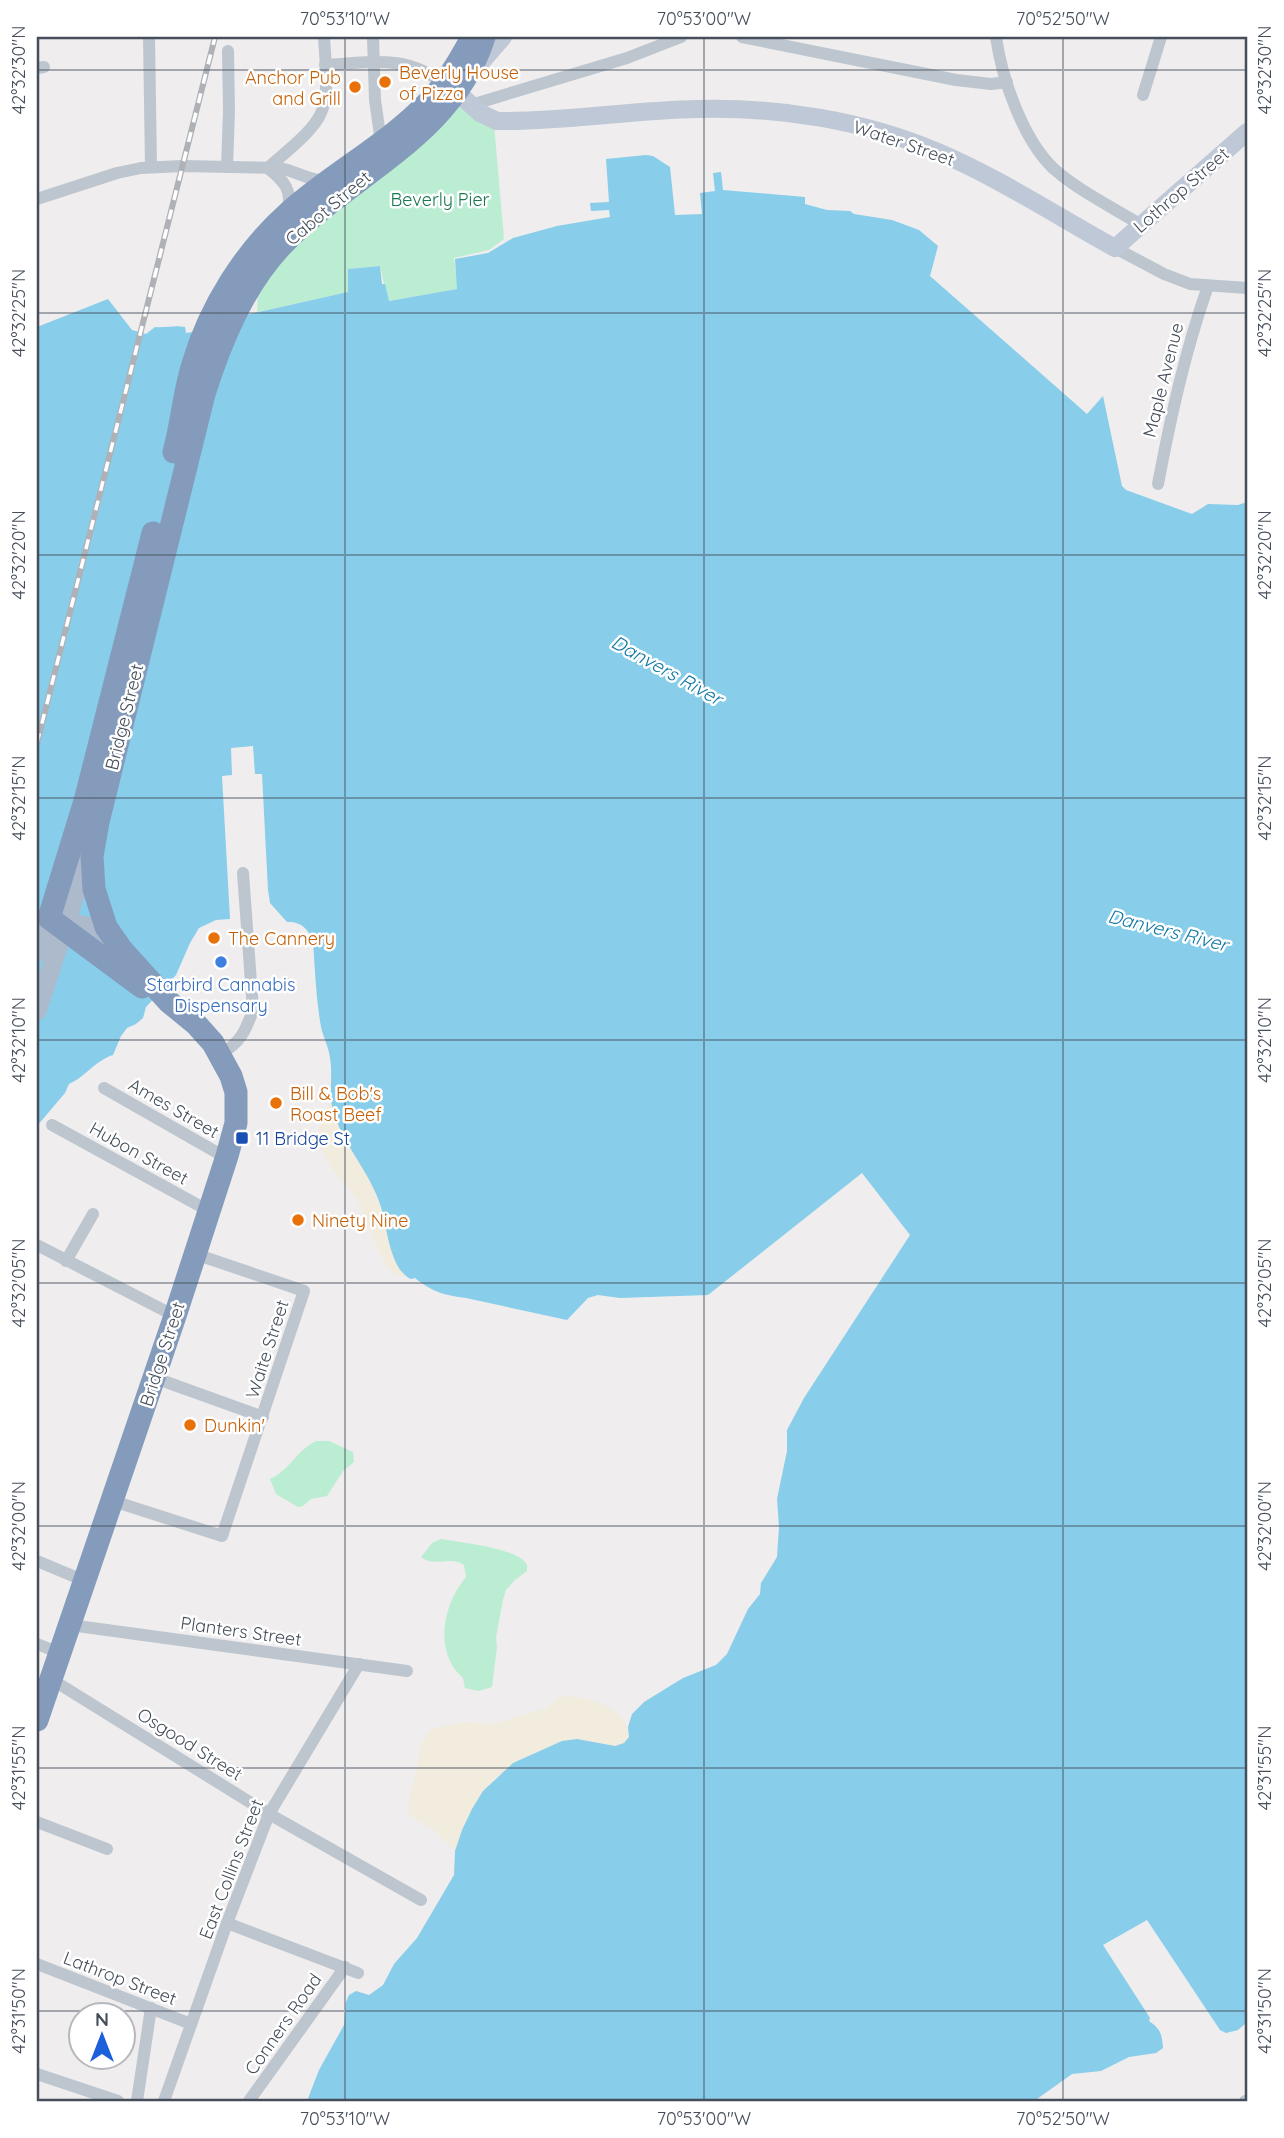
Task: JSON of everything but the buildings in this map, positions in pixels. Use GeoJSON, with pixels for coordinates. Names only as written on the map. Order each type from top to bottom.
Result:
{"type":"FeatureCollection","features":[{"type":"Feature","properties":{"kind":"highway","name":"Cabot Street"},"geometry":{"type":"LineString","coordinates":[[171,494],[189,380],[200,345],[229,285],[257,260],[282,246],[299,229],[417,135],[460,90],[472,37]]}},
{"type":"Feature","properties":{"kind":"highway"},"geometry":{"type":"LineString","coordinates":[[460,90],[484,37]]}},
{"type":"Feature","properties":{"kind":"highway","name":"Cabot Street"},"geometry":{"type":"LineString","coordinates":[[257,260],[287,213],[411,118],[460,90]]}},
{"type":"Feature","properties":{"kind":"highway","name":"Bridge Street"},"geometry":{"type":"LineString","coordinates":[[37,1720],[155,1378],[236,1123],[236,1092],[220,1054],[205,1033],[169,1002],[113,939],[94,889],[92,856],[95,834],[171,494]]}},
{"type":"Feature","properties":{"kind":"highway","name":"Bridge Street"},"geometry":{"type":"LineString","coordinates":[[169,1002],[141,987],[60,922],[85,801],[171,494]]}},
{"type":"Feature","properties":{"kind":"main road"},"geometry":{"type":"LineString","coordinates":[[37,1011],[60,922],[95,834]]}},
{"type":"Feature","properties":{"kind":"main road"},"geometry":{"type":"LineString","coordinates":[[37,953],[60,922]]}},
{"type":"Feature","properties":{"kind":"main road","name":"Bridge Street"},"geometry":{"type":"LineString","coordinates":[[60,922],[91,926],[113,939]]}},
{"type":"Feature","properties":{"kind":"street"},"geometry":{"type":"LineString","coordinates":[[149,37],[151,167]]}},
{"type":"Feature","properties":{"kind":"street"},"geometry":{"type":"LineString","coordinates":[[268,168],[320,116],[324,104],[324,37]]}},
{"type":"Feature","properties":{"kind":"street"},"geometry":{"type":"LineString","coordinates":[[373,37],[375,100],[381,142]]}},
{"type":"Feature","properties":{"kind":"street","name":"Cabot Street"},"geometry":{"type":"LineString","coordinates":[[460,90],[503,37]]}},
{"type":"Feature","properties":{"kind":"street"},"geometry":{"type":"LineString","coordinates":[[325,65],[374,62],[411,65],[460,90],[627,58],[658,42],[681,37]]}},
{"type":"Feature","properties":{"kind":"street"},"geometry":{"type":"LineString","coordinates":[[742,37],[766,39],[956,80],[990,84],[1007,82]]}},
{"type":"Feature","properties":{"kind":"street"},"geometry":{"type":"LineString","coordinates":[[982,37],[996,38],[1007,82],[1024,125],[1044,158],[1070,181],[1141,225]]}},
{"type":"Feature","properties":{"kind":"street"},"geometry":{"type":"LineString","coordinates":[[1143,95],[1161,37]]}},
{"type":"Feature","properties":{"kind":"street"},"geometry":{"type":"LineString","coordinates":[[227,167],[228,51]]}},
{"type":"Feature","properties":{"kind":"street","name":"Water Street"},"geometry":{"type":"LineString","coordinates":[[460,90],[488,117],[497,121],[698,109],[783,113],[842,121],[892,134],[943,154],[1177,279],[1190,284],[1247,287]]}},
{"type":"Feature","properties":{"kind":"street","name":"Lothrop Street"},"geometry":{"type":"LineString","coordinates":[[1115,248],[1247,132]]}},
{"type":"Feature","properties":{"kind":"street"},"geometry":{"type":"LineString","coordinates":[[37,199],[117,173],[151,167],[268,168],[288,170],[307,178],[329,181]]}},
{"type":"Feature","properties":{"kind":"street"},"geometry":{"type":"LineString","coordinates":[[268,168],[281,178],[289,193],[287,213]]}},
{"type":"Feature","properties":{"kind":"street","name":"Maple Avenue"},"geometry":{"type":"LineString","coordinates":[[1158,484],[1173,405],[1191,335],[1208,286]]}},
{"type":"Feature","properties":{"kind":"street"},"geometry":{"type":"LineString","coordinates":[[220,1054],[239,1041],[253,1010],[243,873]]}},
{"type":"Feature","properties":{"kind":"street","name":"Ames Street"},"geometry":{"type":"LineString","coordinates":[[104,1088],[227,1156]]}},
{"type":"Feature","properties":{"kind":"street","name":"Hubon Street"},"geometry":{"type":"LineString","coordinates":[[52,1125],[209,1211]]}},
{"type":"Feature","properties":{"kind":"street"},"geometry":{"type":"LineString","coordinates":[[66,1261],[93,1214]]}},
{"type":"Feature","properties":{"kind":"street"},"geometry":{"type":"LineString","coordinates":[[37,1245],[175,1316]]}},
{"type":"Feature","properties":{"kind":"street","name":"Waite Street"},"geometry":{"type":"LineString","coordinates":[[113,1501],[222,1536],[263,1417],[304,1291],[195,1254]]}},
{"type":"Feature","properties":{"kind":"street"},"geometry":{"type":"LineString","coordinates":[[155,1378],[263,1417]]}},
{"type":"Feature","properties":{"kind":"street"},"geometry":{"type":"LineString","coordinates":[[37,1560],[85,1581]]}},
{"type":"Feature","properties":{"kind":"street","name":"Planters Street"},"geometry":{"type":"LineString","coordinates":[[70,1625],[407,1671]]}},
{"type":"Feature","properties":{"kind":"street"},"geometry":{"type":"LineString","coordinates":[[37,1644],[60,1653]]}},
{"type":"Feature","properties":{"kind":"street","name":"East Collins Street"},"geometry":{"type":"LineString","coordinates":[[167,2100],[227,1923],[269,1814],[359,1664]]}},
{"type":"Feature","properties":{"kind":"street","name":"Osgood Street"},"geometry":{"type":"LineString","coordinates":[[51,1679],[269,1814],[421,1900]]}},
{"type":"Feature","properties":{"kind":"street"},"geometry":{"type":"LineString","coordinates":[[37,1822],[107,1849]]}},
{"type":"Feature","properties":{"kind":"street","name":"Conners Road"},"geometry":{"type":"LineString","coordinates":[[227,1923],[358,1973]]}},
{"type":"Feature","properties":{"kind":"street","name":"Lathrop Street"},"geometry":{"type":"LineString","coordinates":[[37,1964],[191,2024]]}},
{"type":"Feature","properties":{"kind":"street","name":"Conners Road"},"geometry":{"type":"LineString","coordinates":[[249,2101],[345,1967]]}},
{"type":"Feature","properties":{"kind":"street"},"geometry":{"type":"LineString","coordinates":[[137,2101],[151,2008]]}},
{"type":"Feature","properties":{"kind":"street"},"geometry":{"type":"LineString","coordinates":[[37,2074],[118,2101]]}},
{"type":"Feature","properties":{"kind":"green space","name":"Beverly Pier"},"geometry":{"type":"Polygon","coordinates":[[[459,104],[494,124],[504,239],[489,250],[454,258],[458,289],[388,301],[380,266],[349,269],[349,292],[257,312],[258,294],[299,237],[459,104]]]}},
{"type":"Feature","properties":{"kind":"green space"},"geometry":{"type":"Polygon","coordinates":[[[316,1441],[329,1441],[353,1452],[354,1462],[343,1471],[327,1496],[311,1499],[298,1507],[276,1494],[270,1479],[283,1471],[316,1441]]]}},
{"type":"Feature","properties":{"kind":"green space"},"geometry":{"type":"Polygon","coordinates":[[[441,1539],[508,1552],[518,1556],[527,1565],[527,1571],[506,1590],[503,1600],[496,1637],[492,1687],[479,1691],[465,1688],[463,1678],[448,1655],[445,1642],[447,1614],[466,1577],[464,1565],[453,1561],[431,1561],[421,1557],[432,1543],[441,1539]]]}},
{"type":"Feature","properties":{"kind":"sand"},"geometry":{"type":"Polygon","coordinates":[[[332,1101],[346,1140],[375,1192],[392,1251],[405,1277],[397,1276],[384,1260],[357,1200],[324,1154],[319,1127],[324,1112],[332,1101]]]}},
{"type":"Feature","properties":{"kind":"sand"},"geometry":{"type":"Polygon","coordinates":[[[560,1697],[596,1702],[615,1711],[627,1727],[629,1737],[618,1746],[591,1741],[560,1745],[538,1751],[518,1761],[486,1788],[463,1827],[455,1851],[434,1830],[417,1821],[408,1812],[420,1745],[431,1729],[462,1722],[493,1724],[547,1708],[560,1697]]]}},
{"type":"Feature","properties":{"kind":"water","name":"Danvers River"},"geometry":{"type":"Polygon","coordinates":[[[653,156],[670,167],[675,215],[702,214],[700,193],[715,191],[713,173],[721,172],[723,190],[805,197],[805,204],[892,220],[919,230],[938,246],[930,276],[1087,414],[1103,396],[1122,486],[1126,490],[1192,514],[1208,504],[1238,505],[1247,502],[1247,2022],[1238,2030],[1226,2033],[1220,2030],[1147,1920],[1103,1945],[1150,2018],[1149,2021],[1158,2030],[1163,2048],[1156,2053],[1129,2057],[1101,2071],[1072,2074],[1037,2099],[1028,2101],[307,2101],[319,2070],[344,2025],[349,1995],[356,1991],[369,1995],[383,1985],[394,1964],[417,1938],[454,1875],[455,1851],[462,1830],[483,1791],[513,1763],[562,1741],[577,1739],[615,1746],[624,1743],[629,1737],[628,1727],[632,1714],[644,1702],[683,1678],[716,1665],[727,1654],[748,1609],[760,1594],[761,1583],[777,1557],[777,1499],[787,1451],[787,1430],[804,1398],[910,1235],[862,1173],[708,1295],[620,1298],[598,1295],[588,1298],[567,1320],[445,1294],[432,1290],[415,1278],[411,1279],[398,1267],[376,1194],[341,1132],[332,1106],[331,1064],[319,1016],[313,941],[303,927],[287,922],[270,903],[262,774],[255,774],[253,746],[231,748],[232,775],[222,776],[230,919],[216,920],[199,928],[176,975],[146,1007],[143,1018],[127,1028],[113,1055],[69,1084],[65,1093],[37,1126],[37,327],[108,299],[132,330],[146,334],[155,327],[185,327],[186,333],[214,329],[249,314],[348,292],[348,269],[380,266],[382,284],[385,284],[389,301],[457,289],[455,259],[488,253],[513,238],[557,226],[610,217],[609,210],[591,211],[590,203],[609,202],[606,159],[653,156]]]}},
{"type":"Feature","properties":{"kind":"railway"},"geometry":{"type":"LineString","coordinates":[[37,743],[215,37]]}},
{"type":"Feature","properties":{"kind":"place","name":"Beverly House of Pizza"},"geometry":{"type":"Point","coordinates":[385,82]}},
{"type":"Feature","properties":{"kind":"place","name":"Anchor Pub and Grill"},"geometry":{"type":"Point","coordinates":[355,87]}},
{"type":"Feature","properties":{"kind":"place","name":"The Cannery"},"geometry":{"type":"Point","coordinates":[214,938]}},
{"type":"Feature","properties":{"kind":"place","name":"Starbird Cannabis Dispensary"},"geometry":{"type":"Point","coordinates":[221,962]}},
{"type":"Feature","properties":{"kind":"place","name":"Bill & Bob's Roast Beef"},"geometry":{"type":"Point","coordinates":[276,1103]}},
{"type":"Feature","properties":{"kind":"place","name":"11 Bridge St"},"geometry":{"type":"Point","coordinates":[242,1138]}},
{"type":"Feature","properties":{"kind":"place","name":"Ninety Nine"},"geometry":{"type":"Point","coordinates":[298,1220]}},
{"type":"Feature","properties":{"kind":"place","name":"Dunkin'"},"geometry":{"type":"Point","coordinates":[190,1425]}}]}
